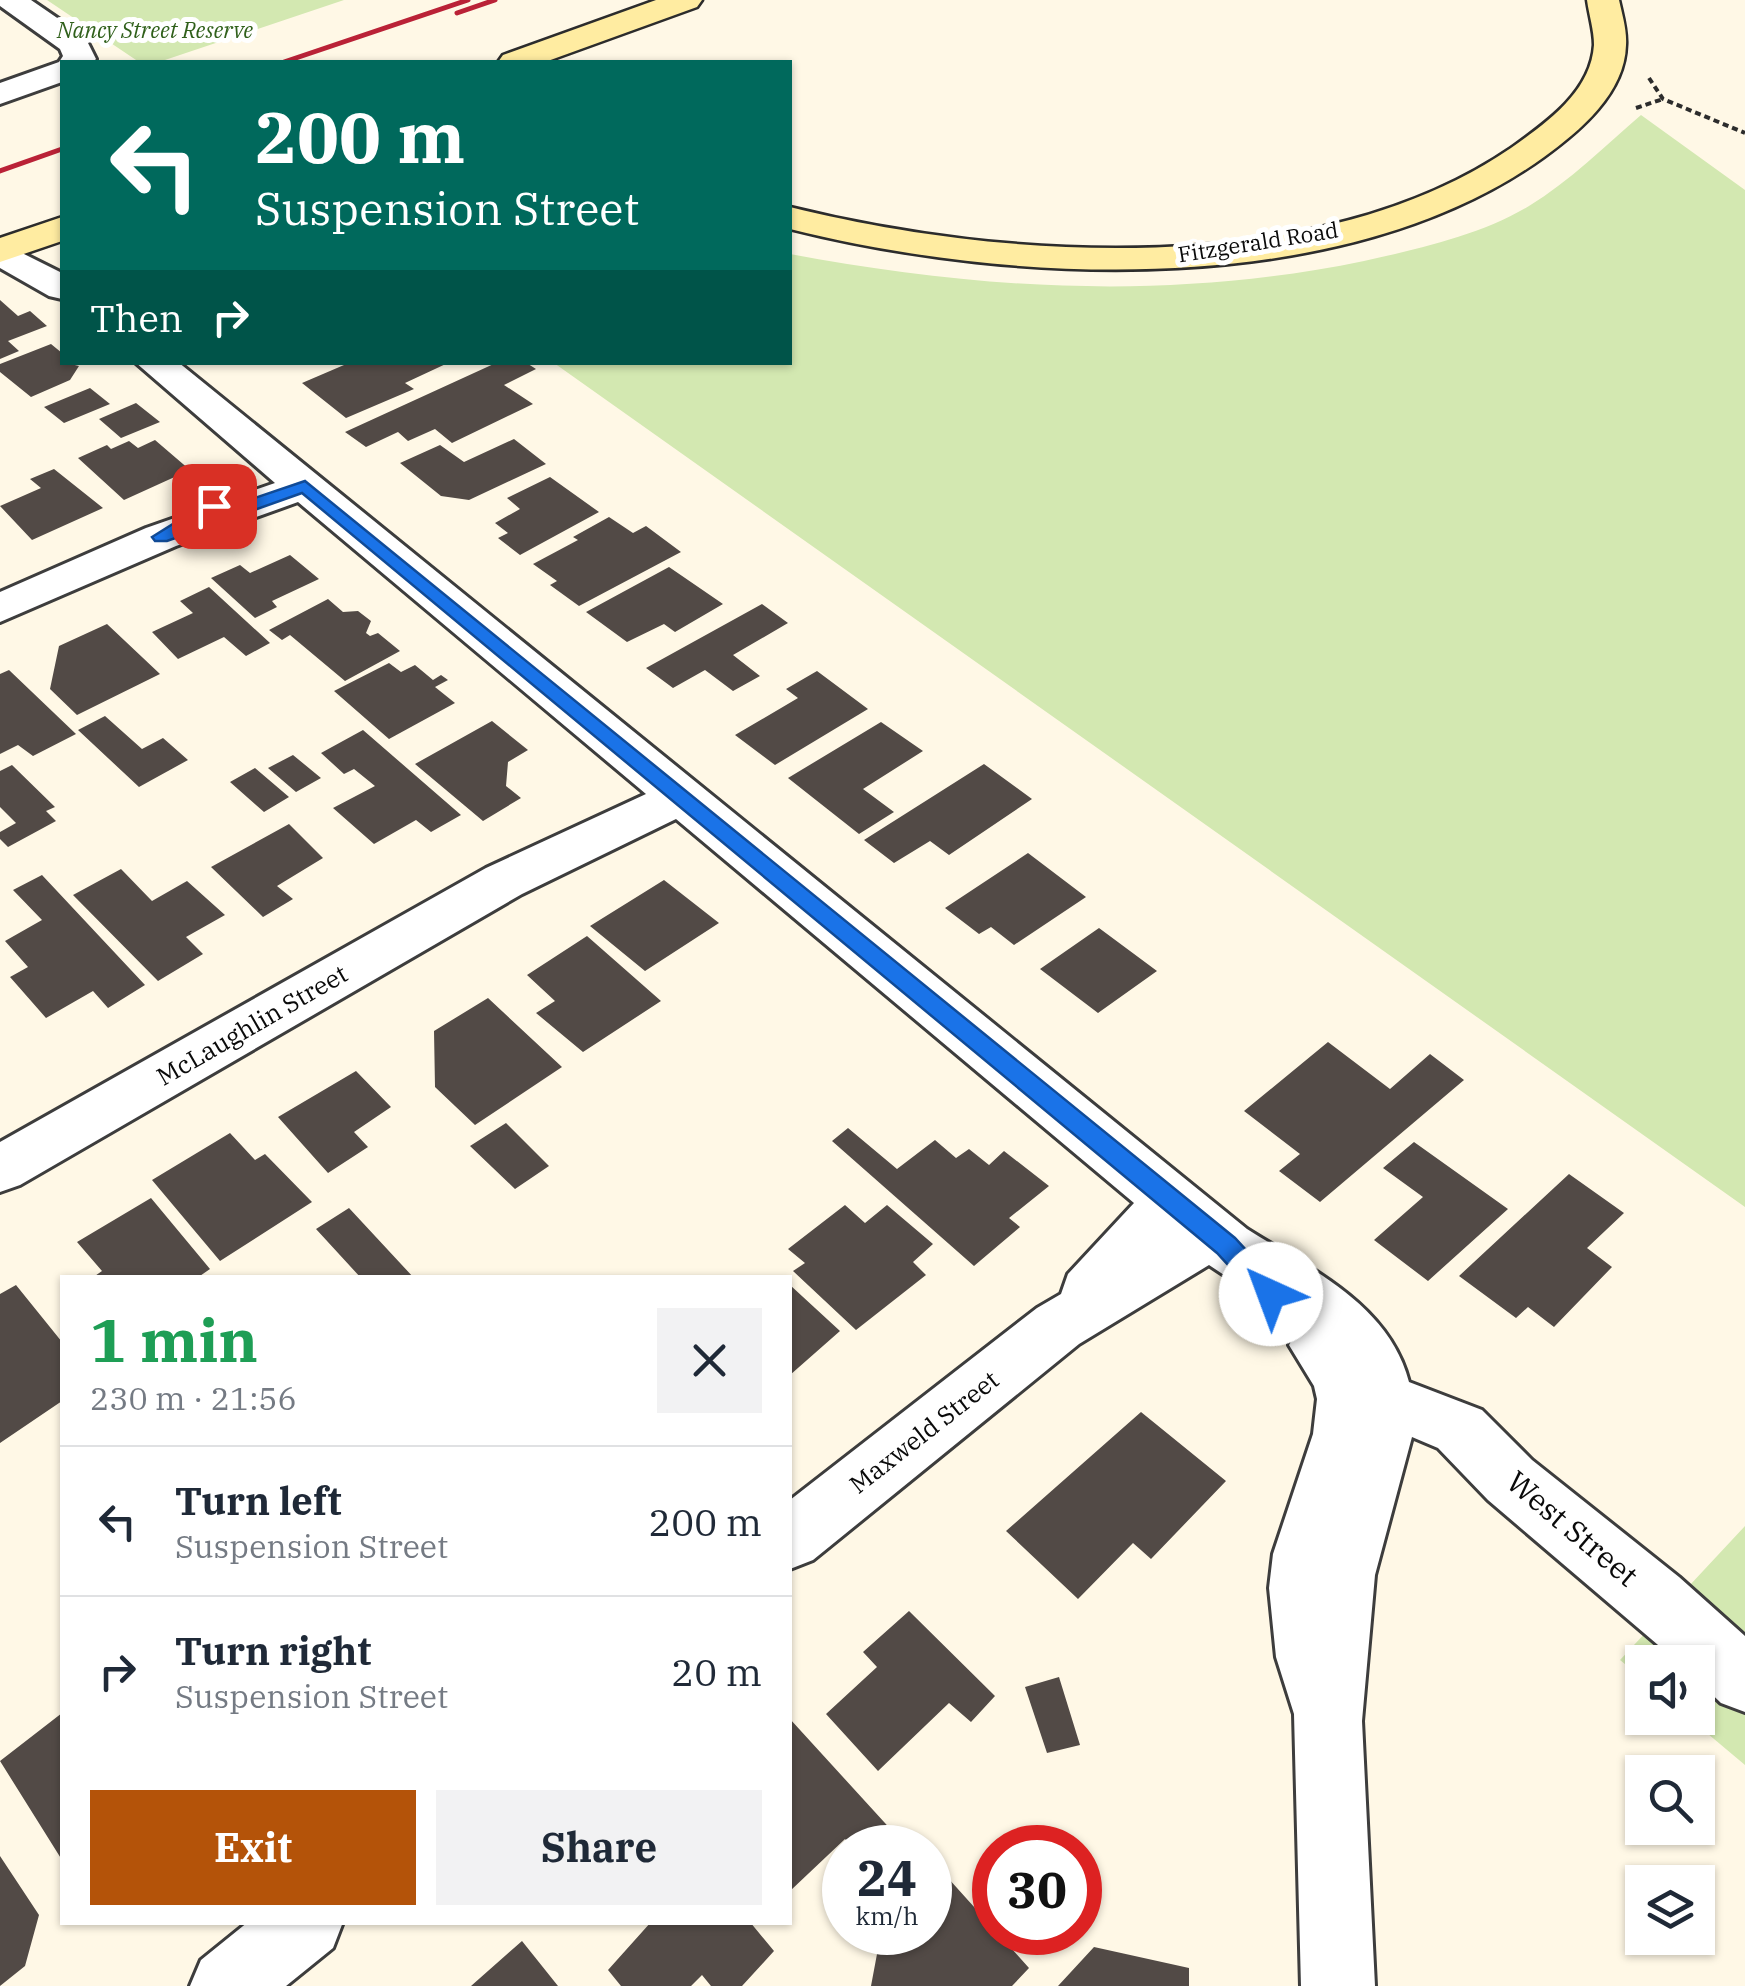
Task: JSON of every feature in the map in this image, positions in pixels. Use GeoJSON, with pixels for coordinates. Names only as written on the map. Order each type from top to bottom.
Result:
{"type":"FeatureCollection","features":[{"type":"Feature","properties":{"kind":"street"},"geometry":{"type":"LineString","coordinates":[[12,0],[74,44],[73,60]]}},
{"type":"Feature","properties":{"kind":"street"},"geometry":{"type":"LineString","coordinates":[[616,60],[668,30],[687,0]]}},
{"type":"Feature","properties":{"kind":"street"},"geometry":{"type":"LineString","coordinates":[[521,60],[687,0]]}},
{"type":"Feature","properties":{"kind":"street","name":"Fitzgerald Road"},"geometry":{"type":"LineString","coordinates":[[792,218],[888,240],[1069,259],[1150,258],[1261,246],[1361,226],[1433,205],[1509,167],[1563,126],[1596,90],[1610,46],[1603,0]]}},
{"type":"Feature","properties":{"kind":"street"},"geometry":{"type":"LineString","coordinates":[[0,94],[60,69]]}},
{"type":"Feature","properties":{"kind":"street"},"geometry":{"type":"LineString","coordinates":[[23,243],[60,284]]}},
{"type":"Feature","properties":{"kind":"street"},"geometry":{"type":"LineString","coordinates":[[158,365],[1203,1227],[1320,1346],[1366,1402],[1382,1432],[1342,1575],[1328,1721],[1338,1986]]}},
{"type":"Feature","properties":{"kind":"street"},"geometry":{"type":"LineString","coordinates":[[0,608],[296,478]]}},
{"type":"Feature","properties":{"kind":"street","name":"McLaughlin Street"},"geometry":{"type":"LineString","coordinates":[[0,1169],[668,786]]}},
{"type":"Feature","properties":{"kind":"street","name":"Maxweld Street"},"geometry":{"type":"LineString","coordinates":[[792,1537],[1058,1326],[1203,1227]]}},
{"type":"Feature","properties":{"kind":"street","name":"West Street"},"geometry":{"type":"LineString","coordinates":[[1366,1402],[1419,1411],[1460,1429],[1510,1480],[1656,1598],[1745,1680]]}},
{"type":"Feature","properties":{"kind":"street"},"geometry":{"type":"LineString","coordinates":[[228,1986],[303,1925]]}},
{"type":"Feature","properties":{"kind":"path"},"geometry":{"type":"LineString","coordinates":[[1663,99],[1745,133]]}},
{"type":"Feature","properties":{"kind":"green space","name":"Nancy Street Reserve"},"geometry":{"type":"Polygon","coordinates":[[[47,0],[344,0],[165,60],[136,60],[47,0]]]}},
{"type":"Feature","properties":{"kind":"green space"},"geometry":{"type":"Polygon","coordinates":[[[1641,115],[1745,190],[1745,1207],[557,365],[792,365],[792,254],[1005,283],[1148,286],[1220,282],[1364,261],[1470,233],[1529,206],[1641,115]]]}},
{"type":"Feature","properties":{"kind":"green space"},"geometry":{"type":"Polygon","coordinates":[[[1745,1526],[1745,1765],[1709,1735],[1715,1735],[1715,1645],[1634,1645],[1745,1526]]]}},
{"type":"Feature","properties":{"kind":"building"},"geometry":{"type":"Polygon","coordinates":[[[0,300],[18,316],[30,311],[47,326],[8,341],[19,351],[0,359],[0,300]]]}},
{"type":"Feature","properties":{"kind":"building"},"geometry":{"type":"Polygon","coordinates":[[[51,344],[60,351],[60,365],[79,366],[70,380],[31,397],[0,372],[0,364],[51,344]]]}},
{"type":"Feature","properties":{"kind":"building"},"geometry":{"type":"Polygon","coordinates":[[[344,365],[444,365],[405,383],[414,389],[346,418],[302,383],[344,365]]]}},
{"type":"Feature","properties":{"kind":"building"},"geometry":{"type":"Polygon","coordinates":[[[491,365],[530,365],[536,369],[504,385],[533,404],[452,443],[435,429],[408,441],[398,432],[366,447],[345,432],[491,365]]]}},
{"type":"Feature","properties":{"kind":"building"},"geometry":{"type":"Polygon","coordinates":[[[90,388],[110,404],[64,423],[44,407],[90,388]]]}},
{"type":"Feature","properties":{"kind":"building"},"geometry":{"type":"Polygon","coordinates":[[[136,403],[160,422],[121,438],[99,419],[136,403]]]}},
{"type":"Feature","properties":{"kind":"building"},"geometry":{"type":"Polygon","coordinates":[[[514,439],[546,464],[469,500],[441,496],[400,463],[440,445],[464,462],[514,439]]]}},
{"type":"Feature","properties":{"kind":"building"},"geometry":{"type":"Polygon","coordinates":[[[155,440],[190,470],[124,500],[78,458],[107,445],[111,449],[129,441],[138,448],[155,440]]]}},
{"type":"Feature","properties":{"kind":"building"},"geometry":{"type":"Polygon","coordinates":[[[54,469],[103,508],[32,540],[0,506],[41,488],[30,479],[54,469]]]}},
{"type":"Feature","properties":{"kind":"building"},"geometry":{"type":"Polygon","coordinates":[[[550,477],[599,512],[520,555],[498,538],[508,533],[495,523],[520,509],[507,498],[550,477]]]}},
{"type":"Feature","properties":{"kind":"building"},"geometry":{"type":"Polygon","coordinates":[[[609,517],[633,533],[646,526],[681,552],[579,606],[550,585],[557,581],[533,564],[578,540],[573,537],[609,517]]]}},
{"type":"Feature","properties":{"kind":"building"},"geometry":{"type":"Polygon","coordinates":[[[290,555],[319,579],[272,601],[277,607],[255,618],[211,578],[240,565],[250,573],[290,555]]]}},
{"type":"Feature","properties":{"kind":"building"},"geometry":{"type":"Polygon","coordinates":[[[669,567],[723,604],[675,632],[664,624],[627,642],[586,612],[669,567]]]}},
{"type":"Feature","properties":{"kind":"building"},"geometry":{"type":"Polygon","coordinates":[[[209,587],[270,643],[246,656],[224,637],[178,659],[152,632],[193,613],[180,601],[209,587]]]}},
{"type":"Feature","properties":{"kind":"building"},"geometry":{"type":"Polygon","coordinates":[[[328,599],[343,612],[358,611],[371,621],[366,633],[378,633],[400,651],[345,681],[290,635],[282,640],[269,630],[328,599]]]}},
{"type":"Feature","properties":{"kind":"building"},"geometry":{"type":"Polygon","coordinates":[[[762,604],[788,623],[733,655],[760,676],[733,691],[705,670],[673,688],[646,668],[762,604]]]}},
{"type":"Feature","properties":{"kind":"building"},"geometry":{"type":"Polygon","coordinates":[[[107,624],[160,674],[77,715],[50,689],[59,646],[107,624]]]}},
{"type":"Feature","properties":{"kind":"building"},"geometry":{"type":"Polygon","coordinates":[[[389,663],[401,672],[415,665],[433,680],[441,675],[448,680],[435,687],[455,703],[389,739],[334,691],[389,663]]]}},
{"type":"Feature","properties":{"kind":"building"},"geometry":{"type":"Polygon","coordinates":[[[9,670],[76,734],[33,756],[18,745],[0,754],[0,674],[9,670]]]}},
{"type":"Feature","properties":{"kind":"building"},"geometry":{"type":"Polygon","coordinates":[[[817,671],[868,709],[775,765],[735,735],[798,698],[786,689],[817,671]]]}},
{"type":"Feature","properties":{"kind":"building"},"geometry":{"type":"Polygon","coordinates":[[[105,716],[142,749],[163,738],[188,760],[139,787],[78,730],[105,716]]]}},
{"type":"Feature","properties":{"kind":"building"},"geometry":{"type":"Polygon","coordinates":[[[492,721],[528,750],[508,762],[506,786],[521,798],[483,821],[415,764],[492,721]]]}},
{"type":"Feature","properties":{"kind":"building"},"geometry":{"type":"Polygon","coordinates":[[[881,722],[923,751],[863,789],[894,812],[859,834],[788,778],[881,722]]]}},
{"type":"Feature","properties":{"kind":"building"},"geometry":{"type":"Polygon","coordinates":[[[363,730],[461,815],[431,832],[416,820],[374,844],[333,808],[375,786],[354,769],[344,774],[321,753],[363,730]]]}},
{"type":"Feature","properties":{"kind":"building"},"geometry":{"type":"Polygon","coordinates":[[[293,755],[321,778],[296,792],[268,768],[293,755]]]}},
{"type":"Feature","properties":{"kind":"building"},"geometry":{"type":"Polygon","coordinates":[[[984,764],[1032,799],[949,855],[930,841],[894,863],[864,840],[984,764]]]}},
{"type":"Feature","properties":{"kind":"building"},"geometry":{"type":"Polygon","coordinates":[[[12,765],[55,807],[46,811],[56,821],[8,847],[0,839],[0,832],[16,823],[0,807],[0,771],[12,765]]]}},
{"type":"Feature","properties":{"kind":"building"},"geometry":{"type":"Polygon","coordinates":[[[255,768],[289,797],[264,812],[230,782],[255,768]]]}},
{"type":"Feature","properties":{"kind":"building"},"geometry":{"type":"Polygon","coordinates":[[[289,824],[323,858],[277,886],[293,899],[263,917],[211,867],[289,824]]]}},
{"type":"Feature","properties":{"kind":"building"},"geometry":{"type":"Polygon","coordinates":[[[1028,853],[1086,897],[1014,945],[991,927],[979,934],[945,908],[1028,853]]]}},
{"type":"Feature","properties":{"kind":"building"},"geometry":{"type":"Polygon","coordinates":[[[121,869],[152,901],[187,881],[225,915],[186,937],[203,954],[158,981],[73,895],[121,869]]]}},
{"type":"Feature","properties":{"kind":"building"},"geometry":{"type":"Polygon","coordinates":[[[42,875],[145,985],[108,1008],[93,991],[46,1018],[10,977],[28,967],[5,941],[42,920],[13,890],[42,875]]]}},
{"type":"Feature","properties":{"kind":"building"},"geometry":{"type":"Polygon","coordinates":[[[664,880],[719,923],[645,971],[590,926],[664,880]]]}},
{"type":"Feature","properties":{"kind":"building"},"geometry":{"type":"Polygon","coordinates":[[[1099,928],[1157,971],[1098,1013],[1040,969],[1099,928]]]}},
{"type":"Feature","properties":{"kind":"building"},"geometry":{"type":"Polygon","coordinates":[[[587,936],[661,1001],[583,1052],[536,1013],[555,1001],[527,975],[587,936]]]}},
{"type":"Feature","properties":{"kind":"building"},"geometry":{"type":"Polygon","coordinates":[[[488,998],[562,1067],[475,1125],[435,1087],[434,1031],[488,998]]]}},
{"type":"Feature","properties":{"kind":"building"},"geometry":{"type":"Polygon","coordinates":[[[1328,1042],[1390,1089],[1430,1054],[1464,1080],[1320,1202],[1279,1171],[1300,1154],[1244,1111],[1328,1042]]]}},
{"type":"Feature","properties":{"kind":"building"},"geometry":{"type":"Polygon","coordinates":[[[356,1071],[391,1107],[354,1132],[368,1147],[328,1173],[278,1117],[356,1071]]]}},
{"type":"Feature","properties":{"kind":"building"},"geometry":{"type":"Polygon","coordinates":[[[506,1123],[549,1166],[515,1189],[470,1146],[506,1123]]]}},
{"type":"Feature","properties":{"kind":"building"},"geometry":{"type":"Polygon","coordinates":[[[848,1128],[897,1169],[935,1140],[956,1158],[969,1149],[989,1165],[1004,1151],[1049,1186],[1009,1218],[1020,1227],[974,1266],[832,1141],[848,1128]]]}},
{"type":"Feature","properties":{"kind":"building"},"geometry":{"type":"Polygon","coordinates":[[[230,1133],[255,1160],[265,1154],[312,1202],[220,1261],[152,1180],[230,1133]]]}},
{"type":"Feature","properties":{"kind":"building"},"geometry":{"type":"Polygon","coordinates":[[[1414,1142],[1508,1209],[1428,1281],[1374,1240],[1423,1197],[1383,1168],[1414,1142]]]}},
{"type":"Feature","properties":{"kind":"building"},"geometry":{"type":"Polygon","coordinates":[[[1569,1174],[1624,1213],[1587,1248],[1612,1267],[1554,1327],[1528,1307],[1516,1318],[1459,1276],[1569,1174]]]}},
{"type":"Feature","properties":{"kind":"building"},"geometry":{"type":"Polygon","coordinates":[[[151,1198],[210,1269],[201,1275],[96,1275],[102,1271],[77,1242],[151,1198]]]}},
{"type":"Feature","properties":{"kind":"building"},"geometry":{"type":"Polygon","coordinates":[[[845,1205],[865,1223],[887,1205],[933,1244],[913,1262],[926,1275],[856,1330],[793,1271],[805,1263],[788,1249],[845,1205]]]}},
{"type":"Feature","properties":{"kind":"building"},"geometry":{"type":"Polygon","coordinates":[[[349,1208],[411,1275],[358,1275],[316,1229],[349,1208]]]}},
{"type":"Feature","properties":{"kind":"building"},"geometry":{"type":"Polygon","coordinates":[[[16,1285],[60,1340],[60,1402],[0,1443],[0,1294],[16,1285]]]}},
{"type":"Feature","properties":{"kind":"building"},"geometry":{"type":"Polygon","coordinates":[[[792,1287],[840,1331],[792,1373],[792,1287]]]}},
{"type":"Feature","properties":{"kind":"building"},"geometry":{"type":"Polygon","coordinates":[[[1141,1412],[1226,1481],[1151,1559],[1133,1543],[1078,1599],[1006,1531],[1141,1412]]]}},
{"type":"Feature","properties":{"kind":"building"},"geometry":{"type":"Polygon","coordinates":[[[909,1611],[995,1696],[971,1722],[949,1703],[878,1771],[826,1714],[877,1667],[863,1652],[909,1611]]]}},
{"type":"Feature","properties":{"kind":"building"},"geometry":{"type":"Polygon","coordinates":[[[1059,1677],[1080,1745],[1047,1753],[1025,1687],[1059,1677]]]}},
{"type":"Feature","properties":{"kind":"building"},"geometry":{"type":"Polygon","coordinates":[[[60,1715],[60,1857],[0,1761],[60,1715]]]}},
{"type":"Feature","properties":{"kind":"building"},"geometry":{"type":"Polygon","coordinates":[[[792,1721],[887,1825],[822,1825],[822,1861],[792,1889],[792,1721]]]}},
{"type":"Feature","properties":{"kind":"building"},"geometry":{"type":"Polygon","coordinates":[[[0,1856],[39,1915],[25,1966],[0,1986],[0,1856]]]}},
{"type":"Feature","properties":{"kind":"building"},"geometry":{"type":"Polygon","coordinates":[[[952,1882],[972,1905],[972,1955],[1017,1955],[1029,1968],[1012,1986],[871,1986],[877,1955],[952,1955],[952,1882]]]}},
{"type":"Feature","properties":{"kind":"building"},"geometry":{"type":"Polygon","coordinates":[[[648,1925],[752,1925],[774,1951],[742,1986],[711,1986],[702,1975],[691,1986],[621,1986],[608,1970],[648,1925]]]}},
{"type":"Feature","properties":{"kind":"building"},"geometry":{"type":"Polygon","coordinates":[[[522,1941],[558,1986],[471,1986],[522,1941]]]}},
{"type":"Feature","properties":{"kind":"building"},"geometry":{"type":"Polygon","coordinates":[[[1102,1949],[1189,1968],[1189,1986],[1058,1986],[1087,1955],[1102,1955],[1102,1949]]]}},
{"type":"Feature","properties":{"kind":"railway"},"geometry":{"type":"LineString","coordinates":[[290,60],[468,0]]}},
{"type":"Feature","properties":{"kind":"railway"},"geometry":{"type":"LineString","coordinates":[[457,13],[495,0]]}},
{"type":"Feature","properties":{"kind":"railway"},"geometry":{"type":"LineString","coordinates":[[0,171],[60,150]]}},
{"type":"Feature","properties":{"kind":"route"},"geometry":{"type":"LineString","coordinates":[[214,506],[161,537],[305,486],[1226,1246],[1271,1294]]}}]}
